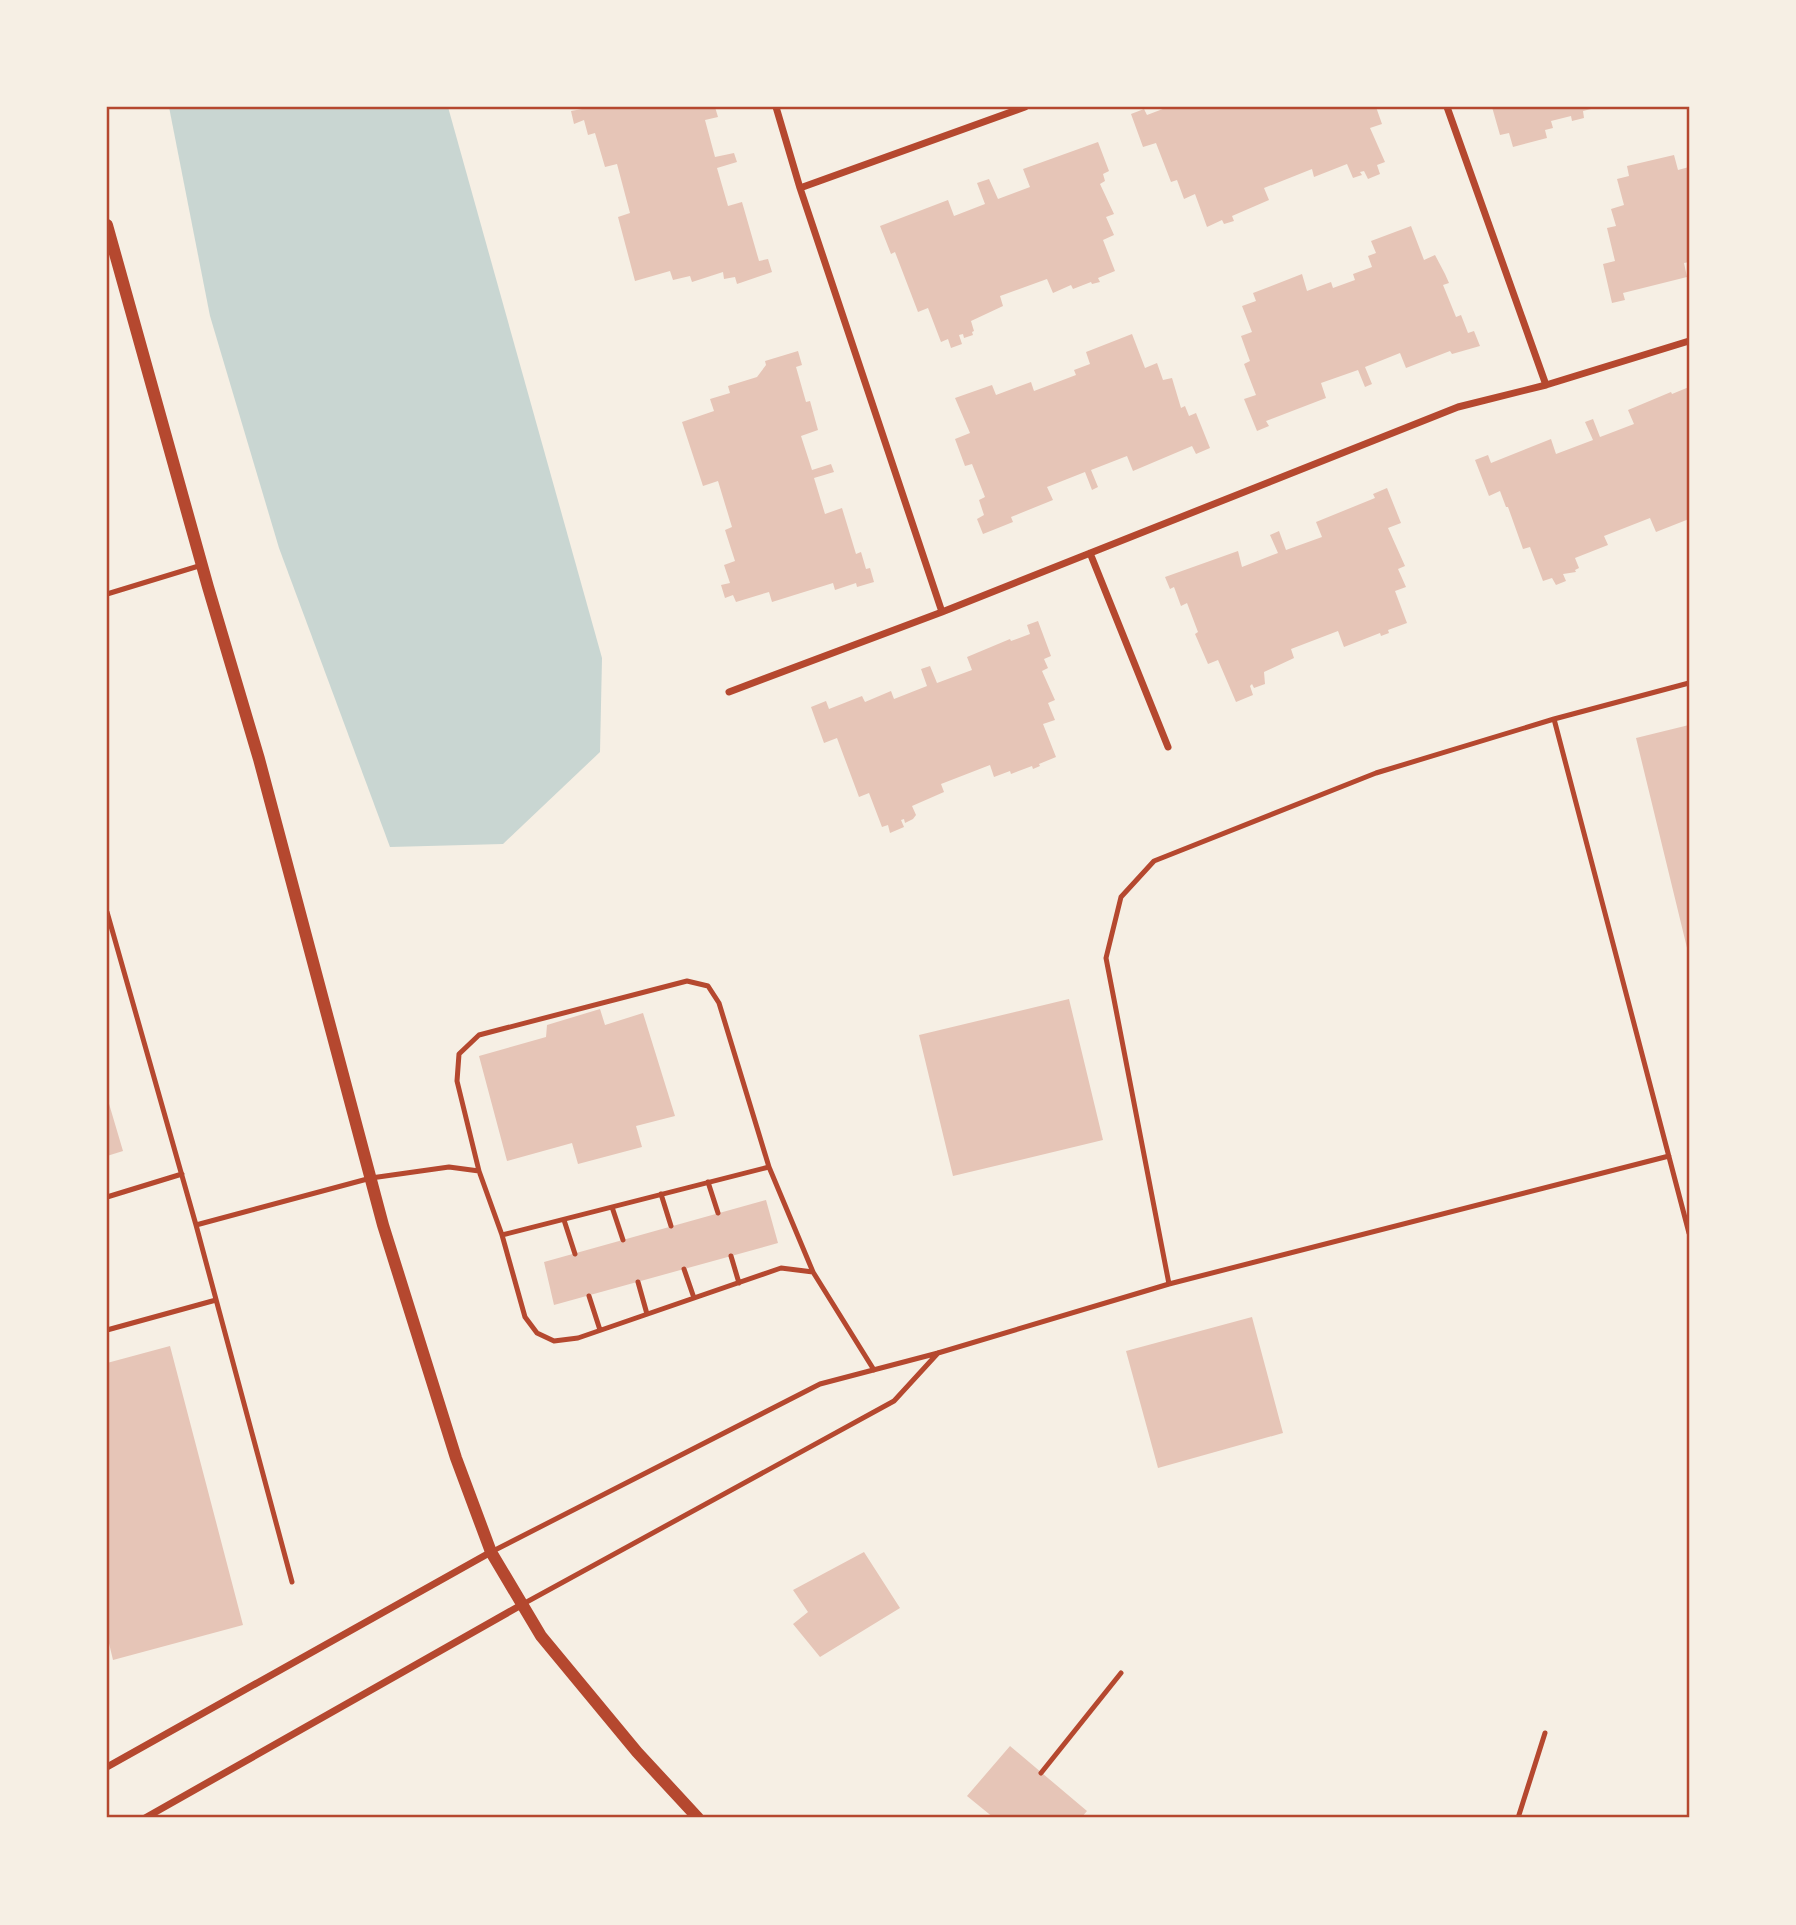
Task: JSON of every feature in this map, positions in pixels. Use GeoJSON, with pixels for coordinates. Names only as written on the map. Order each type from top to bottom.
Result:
{"type":"FeatureCollection","features":[{"type":"Feature","properties":{"kind":"street"},"geometry":{"type":"LineString","coordinates":[[776,107],[800,188],[942,612]]}},
{"type":"Feature","properties":{"kind":"street"},"geometry":{"type":"LineString","coordinates":[[800,188],[1025,107]]}},
{"type":"Feature","properties":{"kind":"street"},"geometry":{"type":"LineString","coordinates":[[1447,107],[1546,385]]}},
{"type":"Feature","properties":{"kind":"street"},"geometry":{"type":"LineString","coordinates":[[107,225],[259,759],[383,1225],[456,1458],[491,1552],[541,1636],[577,1682],[698,1818]]}},
{"type":"Feature","properties":{"kind":"street"},"geometry":{"type":"LineString","coordinates":[[729,692],[942,612],[1458,407],[1546,385],[1689,341]]}},
{"type":"Feature","properties":{"kind":"street"},"geometry":{"type":"LineString","coordinates":[[1090,553],[1168,747]]}},
{"type":"Feature","properties":{"kind":"street"},"geometry":{"type":"LineString","coordinates":[[107,1767],[491,1552]]}},
{"type":"Feature","properties":{"kind":"street"},"geometry":{"type":"LineString","coordinates":[[145,1818],[523,1604]]}},
{"type":"Feature","properties":{"kind":"lane"},"geometry":{"type":"LineString","coordinates":[[107,594],[202,565]]}},
{"type":"Feature","properties":{"kind":"lane"},"geometry":{"type":"LineString","coordinates":[[1168,1284],[1106,958],[1121,897],[1154,861],[1376,773],[1553,719],[1689,683]]}},
{"type":"Feature","properties":{"kind":"lane"},"geometry":{"type":"LineString","coordinates":[[1553,719],[1689,1233]]}},
{"type":"Feature","properties":{"kind":"lane"},"geometry":{"type":"LineString","coordinates":[[107,912],[182,1174],[292,1583]]}},
{"type":"Feature","properties":{"kind":"lane"},"geometry":{"type":"LineString","coordinates":[[813,1272],[781,1268],[578,1338],[554,1341],[537,1334],[525,1317],[502,1235],[479,1171],[457,1081],[459,1054],[479,1035],[687,981],[708,986],[719,1003],[769,1167],[813,1272],[874,1370]]}},
{"type":"Feature","properties":{"kind":"lane"},"geometry":{"type":"LineString","coordinates":[[491,1552],[820,1384],[939,1353],[1168,1284],[1669,1156]]}},
{"type":"Feature","properties":{"kind":"lane"},"geometry":{"type":"LineString","coordinates":[[196,1225],[371,1178],[449,1167],[479,1171]]}},
{"type":"Feature","properties":{"kind":"lane"},"geometry":{"type":"LineString","coordinates":[[502,1235],[769,1167]]}},
{"type":"Feature","properties":{"kind":"lane"},"geometry":{"type":"LineString","coordinates":[[107,1197],[182,1174]]}},
{"type":"Feature","properties":{"kind":"lane"},"geometry":{"type":"LineString","coordinates":[[708,1182],[718,1213]]}},
{"type":"Feature","properties":{"kind":"lane"},"geometry":{"type":"LineString","coordinates":[[661,1195],[671,1226]]}},
{"type":"Feature","properties":{"kind":"lane"},"geometry":{"type":"LineString","coordinates":[[612,1207],[623,1240]]}},
{"type":"Feature","properties":{"kind":"lane"},"geometry":{"type":"LineString","coordinates":[[564,1220],[575,1254]]}},
{"type":"Feature","properties":{"kind":"lane"},"geometry":{"type":"LineString","coordinates":[[731,1256],[740,1283]]}},
{"type":"Feature","properties":{"kind":"lane"},"geometry":{"type":"LineString","coordinates":[[684,1269],[694,1298]]}},
{"type":"Feature","properties":{"kind":"lane"},"geometry":{"type":"LineString","coordinates":[[638,1282],[647,1314]]}},
{"type":"Feature","properties":{"kind":"lane"},"geometry":{"type":"LineString","coordinates":[[589,1296],[600,1330]]}},
{"type":"Feature","properties":{"kind":"lane"},"geometry":{"type":"LineString","coordinates":[[107,1330],[216,1300]]}},
{"type":"Feature","properties":{"kind":"lane"},"geometry":{"type":"LineString","coordinates":[[523,1604],[894,1401],[939,1353]]}},
{"type":"Feature","properties":{"kind":"lane"},"geometry":{"type":"LineString","coordinates":[[1041,1773],[1121,1673]]}},
{"type":"Feature","properties":{"kind":"lane"},"geometry":{"type":"LineString","coordinates":[[1518,1818],[1545,1733]]}},
{"type":"Feature","properties":{"kind":"shaded area"},"geometry":{"type":"Polygon","coordinates":[[[169,107],[448,107],[602,658],[600,752],[503,844],[390,847],[279,548],[210,316],[169,107]]]}},
{"type":"Feature","properties":{"kind":"building"},"geometry":{"type":"Polygon","coordinates":[[[582,107],[715,107],[718,117],[705,120],[715,157],[734,153],[737,162],[717,168],[728,206],[742,202],[759,261],[768,259],[772,272],[737,284],[735,277],[724,279],[723,272],[692,282],[690,276],[673,280],[670,271],[635,281],[618,217],[630,213],[617,164],[605,167],[595,133],[588,135],[584,120],[574,124],[571,111],[582,107]]]}},
{"type":"Feature","properties":{"kind":"building"},"geometry":{"type":"Polygon","coordinates":[[[1168,107],[1376,107],[1382,124],[1370,128],[1385,162],[1377,165],[1380,174],[1368,179],[1364,171],[1360,172],[1362,175],[1353,178],[1347,164],[1314,177],[1312,169],[1264,188],[1269,200],[1232,216],[1234,221],[1224,224],[1222,220],[1207,227],[1195,194],[1184,199],[1177,180],[1171,182],[1156,143],[1143,147],[1131,114],[1144,109],[1147,115],[1168,107]]]}},
{"type":"Feature","properties":{"kind":"building"},"geometry":{"type":"Polygon","coordinates":[[[1492,107],[1595,108],[1583,111],[1584,118],[1572,121],[1571,116],[1551,121],[1553,128],[1545,130],[1547,138],[1513,147],[1509,133],[1500,135],[1492,107]]]}},
{"type":"Feature","properties":{"kind":"building"},"geometry":{"type":"Polygon","coordinates":[[[1098,142],[1109,171],[1103,174],[1105,181],[1100,184],[1114,214],[1106,217],[1114,235],[1103,240],[1115,271],[1098,278],[1100,282],[1091,282],[1073,289],[1071,285],[1053,293],[1047,279],[1000,296],[1003,306],[971,321],[973,335],[964,338],[963,334],[959,335],[962,344],[951,348],[948,339],[941,342],[928,308],[918,312],[895,252],[891,254],[880,226],[948,200],[954,216],[985,204],[977,183],[989,179],[998,199],[1030,187],[1023,169],[1098,142]]]}},
{"type":"Feature","properties":{"kind":"building"},"geometry":{"type":"Polygon","coordinates":[[[1674,155],[1678,170],[1689,167],[1689,262],[1684,263],[1687,277],[1623,293],[1625,300],[1612,303],[1603,264],[1615,261],[1607,228],[1616,226],[1611,209],[1624,205],[1617,179],[1629,176],[1627,166],[1674,155]]]}},
{"type":"Feature","properties":{"kind":"building"},"geometry":{"type":"Polygon","coordinates":[[[1411,226],[1424,260],[1435,255],[1445,274],[1449,283],[1443,285],[1456,317],[1461,315],[1468,333],[1474,331],[1480,346],[1452,354],[1450,351],[1406,368],[1400,353],[1365,367],[1372,384],[1365,387],[1358,370],[1321,383],[1326,398],[1266,421],[1269,426],[1257,431],[1244,399],[1256,395],[1244,364],[1250,361],[1241,336],[1252,332],[1242,306],[1256,301],[1253,293],[1302,274],[1307,291],[1331,282],[1333,288],[1355,280],[1353,274],[1372,267],[1368,256],[1376,253],[1371,241],[1411,226]]]}},
{"type":"Feature","properties":{"kind":"building"},"geometry":{"type":"Polygon","coordinates":[[[1132,334],[1145,368],[1157,363],[1163,380],[1172,378],[1181,408],[1185,406],[1189,416],[1196,413],[1210,448],[1196,454],[1192,446],[1133,471],[1127,456],[1091,470],[1098,487],[1092,490],[1085,472],[1047,487],[1053,500],[1011,517],[1013,522],[983,534],[977,519],[984,515],[979,500],[985,497],[972,464],[965,466],[955,439],[970,433],[955,398],[992,385],[996,395],[1031,382],[1034,391],[1076,375],[1074,370],[1090,364],[1086,352],[1132,334]]]}},
{"type":"Feature","properties":{"kind":"building"},"geometry":{"type":"Polygon","coordinates":[[[798,351],[802,365],[796,367],[818,430],[801,436],[812,470],[831,464],[834,472],[814,478],[825,514],[842,508],[856,554],[861,552],[866,569],[870,568],[874,582],[857,587],[856,583],[835,590],[833,583],[772,602],[769,592],[736,602],[733,595],[725,598],[721,585],[730,583],[724,565],[735,561],[725,530],[732,527],[718,481],[703,486],[682,422],[714,411],[710,399],[730,393],[728,386],[757,377],[766,365],[765,361],[798,351]]]}},
{"type":"Feature","properties":{"kind":"building"},"geometry":{"type":"Polygon","coordinates":[[[1689,387],[1689,519],[1656,532],[1650,518],[1604,536],[1608,545],[1575,558],[1579,568],[1576,572],[1563,574],[1566,581],[1556,585],[1552,578],[1543,581],[1530,547],[1523,549],[1500,491],[1489,496],[1475,460],[1488,455],[1491,463],[1551,439],[1556,454],[1593,440],[1585,422],[1593,419],[1600,437],[1634,424],[1628,410],[1689,387]]]}},
{"type":"Feature","properties":{"kind":"building"},"geometry":{"type":"Polygon","coordinates":[[[1387,488],[1401,523],[1388,528],[1405,566],[1398,569],[1406,587],[1395,591],[1407,623],[1388,630],[1389,633],[1381,636],[1380,633],[1344,647],[1338,631],[1291,649],[1294,658],[1264,672],[1265,684],[1254,688],[1252,684],[1250,686],[1253,695],[1236,702],[1218,660],[1208,664],[1195,634],[1198,632],[1187,603],[1181,606],[1174,587],[1170,589],[1165,577],[1238,551],[1242,567],[1278,553],[1270,535],[1279,531],[1286,550],[1322,537],[1316,522],[1375,498],[1373,494],[1387,488]]]}},
{"type":"Feature","properties":{"kind":"building"},"geometry":{"type":"Polygon","coordinates":[[[1038,621],[1051,656],[1044,659],[1048,668],[1042,671],[1055,700],[1048,703],[1055,720],[1043,724],[1056,757],[1033,769],[1032,766],[994,777],[990,765],[941,784],[944,792],[912,806],[916,815],[913,819],[905,823],[904,819],[901,820],[904,827],[890,833],[888,825],[882,827],[869,793],[859,797],[837,738],[824,743],[811,707],[826,701],[829,709],[862,696],[865,702],[891,691],[894,699],[927,686],[921,669],[930,666],[937,683],[972,670],[967,657],[1010,639],[1011,641],[1030,634],[1027,625],[1038,621]]]}},
{"type":"Feature","properties":{"kind":"building"},"geometry":{"type":"Polygon","coordinates":[[[1689,725],[1689,951],[1688,952],[1636,738],[1689,725]]]}},
{"type":"Feature","properties":{"kind":"building"},"geometry":{"type":"Polygon","coordinates":[[[1069,999],[1103,1140],[953,1176],[919,1035],[1069,999]]]}},
{"type":"Feature","properties":{"kind":"building"},"geometry":{"type":"Polygon","coordinates":[[[600,1009],[605,1025],[643,1013],[675,1116],[636,1126],[642,1147],[578,1164],[572,1143],[507,1161],[479,1056],[546,1037],[547,1025],[600,1009]]]}},
{"type":"Feature","properties":{"kind":"building"},"geometry":{"type":"Polygon","coordinates":[[[107,1097],[123,1151],[107,1156],[107,1097]]]}},
{"type":"Feature","properties":{"kind":"building"},"geometry":{"type":"Polygon","coordinates":[[[766,1200],[778,1243],[554,1305],[544,1262],[766,1200]]]}},
{"type":"Feature","properties":{"kind":"building"},"geometry":{"type":"Polygon","coordinates":[[[1252,1317],[1283,1433],[1158,1468],[1126,1351],[1252,1317]]]}},
{"type":"Feature","properties":{"kind":"building"},"geometry":{"type":"Polygon","coordinates":[[[170,1346],[243,1625],[113,1660],[107,1635],[107,1363],[170,1346]]]}},
{"type":"Feature","properties":{"kind":"building"},"geometry":{"type":"Polygon","coordinates":[[[864,1552],[900,1608],[820,1657],[793,1624],[808,1612],[793,1590],[864,1552]]]}},
{"type":"Feature","properties":{"kind":"building"},"geometry":{"type":"Polygon","coordinates":[[[1010,1746],[1087,1811],[1081,1818],[994,1818],[967,1796],[1010,1746]]]}}]}
